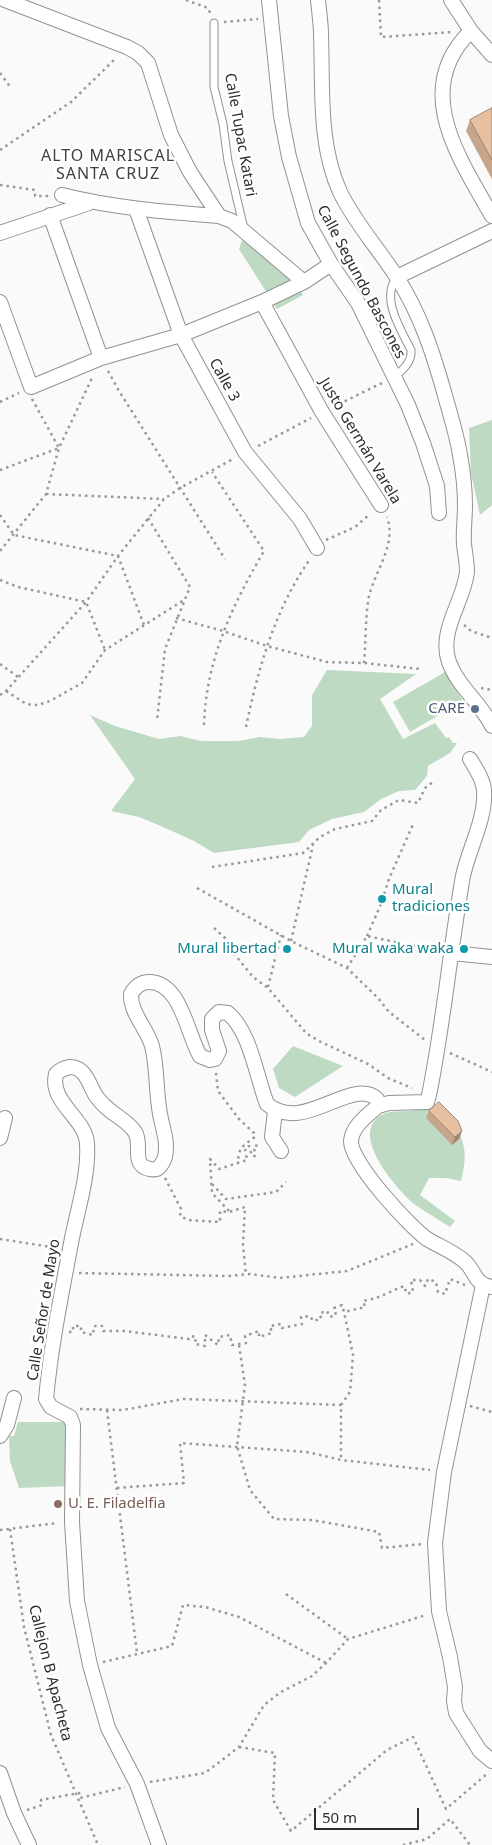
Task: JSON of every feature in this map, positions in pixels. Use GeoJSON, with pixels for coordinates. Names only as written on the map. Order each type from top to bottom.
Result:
{"type":"FeatureCollection","features":[{"type":"Feature","properties":{"kind":"street"},"geometry":{"type":"LineString","coordinates":[[6,0],[138,53],[148,64],[171,135],[190,172],[219,216]]}},
{"type":"Feature","properties":{"kind":"street","name":"Calle Segundo Bascones"},"geometry":{"type":"LineString","coordinates":[[269,0],[281,116],[289,157],[308,223],[331,264],[358,303],[408,405],[437,486],[439,513]]}},
{"type":"Feature","properties":{"kind":"street"},"geometry":{"type":"LineString","coordinates":[[318,0],[321,34],[322,96],[330,163],[340,192],[397,277],[418,317],[430,344],[460,454],[465,503],[464,544],[467,570],[465,584],[451,619],[448,649],[449,661],[458,680],[492,726]]}},
{"type":"Feature","properties":{"kind":"street"},"geometry":{"type":"LineString","coordinates":[[451,0],[471,31],[492,55]]}},
{"type":"Feature","properties":{"kind":"street"},"geometry":{"type":"LineString","coordinates":[[471,31],[451,55],[444,80],[442,99],[455,149],[492,216]]}},
{"type":"Feature","properties":{"kind":"street"},"geometry":{"type":"LineString","coordinates":[[62,195],[136,209],[219,216],[232,221],[244,230],[304,282]]}},
{"type":"Feature","properties":{"kind":"street"},"geometry":{"type":"LineString","coordinates":[[0,233],[91,202]]}},
{"type":"Feature","properties":{"kind":"street","name":"Calle 3"},"geometry":{"type":"LineString","coordinates":[[136,209],[181,335],[245,452],[300,519],[317,548]]}},
{"type":"Feature","properties":{"kind":"street"},"geometry":{"type":"LineString","coordinates":[[50,215],[101,358]]}},
{"type":"Feature","properties":{"kind":"street"},"geometry":{"type":"LineString","coordinates":[[397,277],[492,231]]}},
{"type":"Feature","properties":{"kind":"street"},"geometry":{"type":"LineString","coordinates":[[0,302],[29,388],[101,358],[181,335],[262,302],[304,282],[331,264]]}},
{"type":"Feature","properties":{"kind":"street","name":"Justo Germán Varela"},"geometry":{"type":"LineString","coordinates":[[262,302],[322,412],[381,505]]}},
{"type":"Feature","properties":{"kind":"street"},"geometry":{"type":"LineString","coordinates":[[470,759],[483,782],[484,792],[478,824],[465,866],[439,1047],[427,1102],[389,1103],[378,1106],[360,1123],[351,1139],[355,1158],[408,1222],[426,1238],[462,1258],[470,1265],[478,1282],[488,1286],[444,1472],[435,1543],[439,1611],[455,1686],[454,1700],[456,1713],[480,1751],[492,1761]]}},
{"type":"Feature","properties":{"kind":"street"},"geometry":{"type":"LineString","coordinates":[[452,953],[492,957]]}},
{"type":"Feature","properties":{"kind":"street"},"geometry":{"type":"LineString","coordinates":[[158,1168],[163,1163],[166,1155],[166,1143],[159,1109],[153,1048],[148,1033],[132,1008],[131,994],[139,984],[146,982],[156,982],[166,987],[175,996],[200,1056],[210,1060],[215,1059],[219,1051],[211,1023],[214,1016],[219,1012],[228,1013],[238,1023],[255,1065],[267,1104],[275,1110],[285,1113],[298,1112],[322,1107],[347,1096],[364,1092],[377,1099],[378,1106]]}},
{"type":"Feature","properties":{"kind":"street","name":"Calle Señor de Mayo"},"geometry":{"type":"LineString","coordinates":[[158,1168],[147,1169],[141,1165],[138,1160],[138,1137],[134,1129],[105,1107],[96,1097],[87,1077],[81,1070],[73,1067],[65,1068],[56,1074],[56,1088],[60,1098],[80,1127],[87,1143],[84,1178],[55,1331],[46,1399],[51,1407],[70,1417],[73,1424],[72,1522],[77,1601],[90,1665],[108,1728],[137,1784],[159,1845]]}},
{"type":"Feature","properties":{"kind":"street"},"geometry":{"type":"LineString","coordinates":[[275,1110],[272,1137],[281,1151]]}},
{"type":"Feature","properties":{"kind":"street"},"geometry":{"type":"LineString","coordinates":[[0,1138],[5,1118]]}},
{"type":"Feature","properties":{"kind":"street"},"geometry":{"type":"LineString","coordinates":[[0,1436],[7,1425],[14,1398]]}},
{"type":"Feature","properties":{"kind":"street"},"geometry":{"type":"LineString","coordinates":[[0,1773],[14,1813],[29,1845]]}},
{"type":"Feature","properties":{"kind":"lane","name":"Calle Tupac Katari"},"geometry":{"type":"LineString","coordinates":[[214,23],[214,87],[244,230]]}},
{"type":"Feature","properties":{"kind":"lane"},"geometry":{"type":"LineString","coordinates":[[394,377],[409,362],[411,354],[411,350],[396,321],[392,306],[391,288],[397,277]]}},
{"type":"Feature","properties":{"kind":"path"},"geometry":{"type":"LineString","coordinates":[[186,0],[208,8],[214,23],[271,18]]}},
{"type":"Feature","properties":{"kind":"path"},"geometry":{"type":"LineString","coordinates":[[379,0],[381,36],[471,31]]}},
{"type":"Feature","properties":{"kind":"path"},"geometry":{"type":"LineString","coordinates":[[1,148],[71,102],[127,47]]}},
{"type":"Feature","properties":{"kind":"path"},"geometry":{"type":"LineString","coordinates":[[0,73],[11,88]]}},
{"type":"Feature","properties":{"kind":"path"},"geometry":{"type":"LineString","coordinates":[[0,185],[35,190],[35,196],[62,195]]}},
{"type":"Feature","properties":{"kind":"path"},"geometry":{"type":"LineString","coordinates":[[0,551],[46,494],[59,448],[101,358]]}},
{"type":"Feature","properties":{"kind":"path"},"geometry":{"type":"LineString","coordinates":[[101,358],[119,391],[225,559]]}},
{"type":"Feature","properties":{"kind":"path"},"geometry":{"type":"LineString","coordinates":[[0,694],[6,691],[86,602],[118,556],[164,499],[245,452],[394,377]]}},
{"type":"Feature","properties":{"kind":"path"},"geometry":{"type":"LineString","coordinates":[[0,402],[29,388],[59,448]]}},
{"type":"Feature","properties":{"kind":"path"},"geometry":{"type":"LineString","coordinates":[[0,470],[59,448]]}},
{"type":"Feature","properties":{"kind":"path"},"geometry":{"type":"LineString","coordinates":[[204,725],[208,684],[223,631],[245,584],[264,551],[212,472]]}},
{"type":"Feature","properties":{"kind":"path"},"geometry":{"type":"LineString","coordinates":[[46,494],[164,499]]}},
{"type":"Feature","properties":{"kind":"path"},"geometry":{"type":"LineString","coordinates":[[246,727],[256,681],[267,646],[300,574],[317,548],[330,537],[355,527],[381,505]]}},
{"type":"Feature","properties":{"kind":"path","name":"Justo Germán Varela"},"geometry":{"type":"LineString","coordinates":[[364,663],[370,596],[387,548],[390,525],[381,505]]}},
{"type":"Feature","properties":{"kind":"path"},"geometry":{"type":"LineString","coordinates":[[0,515],[14,535],[118,556]]}},
{"type":"Feature","properties":{"kind":"path"},"geometry":{"type":"LineString","coordinates":[[148,518],[190,587],[165,649],[157,720]]}},
{"type":"Feature","properties":{"kind":"path"},"geometry":{"type":"LineString","coordinates":[[118,556],[144,625]]}},
{"type":"Feature","properties":{"kind":"path"},"geometry":{"type":"LineString","coordinates":[[0,580],[18,587],[86,602]]}},
{"type":"Feature","properties":{"kind":"path"},"geometry":{"type":"LineString","coordinates":[[6,691],[31,705],[50,701],[82,683],[105,650],[184,600]]}},
{"type":"Feature","properties":{"kind":"path"},"geometry":{"type":"LineString","coordinates":[[86,602],[105,650]]}},
{"type":"Feature","properties":{"kind":"path"},"geometry":{"type":"LineString","coordinates":[[176,618],[327,662],[364,663],[420,669]]}},
{"type":"Feature","properties":{"kind":"path"},"geometry":{"type":"LineString","coordinates":[[451,619],[471,631],[492,638]]}},
{"type":"Feature","properties":{"kind":"path"},"geometry":{"type":"LineString","coordinates":[[0,664],[18,678]]}},
{"type":"Feature","properties":{"kind":"path"},"geometry":{"type":"LineString","coordinates":[[212,867],[303,853],[320,837],[335,830],[372,821],[381,810],[399,800],[418,804],[425,788],[434,780]]}},
{"type":"Feature","properties":{"kind":"path"},"geometry":{"type":"LineString","coordinates":[[347,968],[367,936],[414,822]]}},
{"type":"Feature","properties":{"kind":"path"},"geometry":{"type":"LineString","coordinates":[[291,941],[313,844]]}},
{"type":"Feature","properties":{"kind":"path"},"geometry":{"type":"LineString","coordinates":[[197,888],[291,941],[347,968],[396,1018],[421,1038],[492,1072]]}},
{"type":"Feature","properties":{"kind":"path"},"geometry":{"type":"LineString","coordinates":[[214,928],[225,938],[253,977],[268,988],[306,1034],[354,1056],[388,1078],[429,1095]]}},
{"type":"Feature","properties":{"kind":"path"},"geometry":{"type":"LineString","coordinates":[[268,988],[281,935]]}},
{"type":"Feature","properties":{"kind":"path"},"geometry":{"type":"LineString","coordinates":[[367,936],[452,953]]}},
{"type":"Feature","properties":{"kind":"path"},"geometry":{"type":"LineString","coordinates":[[215,1059],[218,1091],[239,1119],[254,1133],[253,1139],[243,1144],[240,1149],[239,1163]]}},
{"type":"Feature","properties":{"kind":"path"},"geometry":{"type":"LineString","coordinates":[[230,1212],[212,1193],[210,1159],[218,1169],[247,1160],[245,1148],[249,1146],[252,1156],[255,1156],[254,1146],[261,1144],[262,1149]]}},
{"type":"Feature","properties":{"kind":"path"},"geometry":{"type":"LineString","coordinates":[[158,1168],[180,1209],[180,1216],[188,1220],[220,1222],[220,1212],[230,1212],[245,1207],[243,1245],[246,1275]]}},
{"type":"Feature","properties":{"kind":"path"},"geometry":{"type":"LineString","coordinates":[[211,1183],[226,1199],[276,1192],[286,1182]]}},
{"type":"Feature","properties":{"kind":"path"},"geometry":{"type":"LineString","coordinates":[[65,1273],[246,1275],[280,1278],[347,1271],[426,1238]]}},
{"type":"Feature","properties":{"kind":"path"},"geometry":{"type":"LineString","coordinates":[[0,1239],[70,1250]]}},
{"type":"Feature","properties":{"kind":"path"},"geometry":{"type":"LineString","coordinates":[[344,1312],[365,1307],[363,1301],[376,1298],[404,1286],[407,1294],[413,1292],[411,1280],[420,1280],[424,1286],[428,1279],[436,1282],[438,1292],[445,1294],[450,1279],[471,1287],[488,1286]]}},
{"type":"Feature","properties":{"kind":"path"},"geometry":{"type":"LineString","coordinates":[[55,1331],[73,1332],[73,1326],[81,1326],[80,1332],[93,1335],[94,1326],[102,1326],[103,1330],[189,1339],[190,1336],[196,1337],[195,1344],[205,1346],[205,1335],[218,1345],[219,1336],[230,1335],[232,1345],[239,1345],[246,1343],[245,1336],[259,1331],[259,1337],[272,1333],[270,1326],[281,1324],[282,1328],[302,1324],[301,1317],[310,1316],[313,1321],[321,1319],[320,1313],[327,1311],[330,1317],[336,1316],[334,1308],[342,1305],[353,1355],[350,1392],[341,1405],[341,1460]]}},
{"type":"Feature","properties":{"kind":"path"},"geometry":{"type":"LineString","coordinates":[[239,1345],[245,1384],[237,1446],[250,1490],[274,1519],[312,1520],[379,1532],[382,1548],[435,1543]]}},
{"type":"Feature","properties":{"kind":"path"},"geometry":{"type":"LineString","coordinates":[[79,1408],[123,1410],[183,1399],[341,1405]]}},
{"type":"Feature","properties":{"kind":"path"},"geometry":{"type":"LineString","coordinates":[[459,1403],[492,1412]]}},
{"type":"Feature","properties":{"kind":"path"},"geometry":{"type":"LineString","coordinates":[[107,1410],[138,1653]]}},
{"type":"Feature","properties":{"kind":"path"},"geometry":{"type":"LineString","coordinates":[[117,1488],[184,1483],[180,1443],[307,1452],[341,1460],[444,1472]]}},
{"type":"Feature","properties":{"kind":"path"},"geometry":{"type":"LineString","coordinates":[[0,1530],[72,1522]]}},
{"type":"Feature","properties":{"kind":"path","name":"Callejon B Apacheta"},"geometry":{"type":"LineString","coordinates":[[10,1529],[24,1627],[51,1735],[98,1845]]}},
{"type":"Feature","properties":{"kind":"path"},"geometry":{"type":"LineString","coordinates":[[286,1594],[348,1639]]}},
{"type":"Feature","properties":{"kind":"path"},"geometry":{"type":"LineString","coordinates":[[90,1665],[172,1646],[183,1605],[205,1607],[239,1616],[326,1663]]}},
{"type":"Feature","properties":{"kind":"path"},"geometry":{"type":"LineString","coordinates":[[14,1813],[42,1806],[42,1800],[76,1793],[79,1793],[80,1798],[137,1784],[206,1773],[239,1747],[264,1705],[281,1692],[312,1676],[348,1639],[439,1611]]}},
{"type":"Feature","properties":{"kind":"path"},"geometry":{"type":"LineString","coordinates":[[239,1747],[275,1753],[273,1800],[291,1831],[381,1755],[412,1737],[446,1809],[492,1770]]}},
{"type":"Feature","properties":{"kind":"path"},"geometry":{"type":"LineString","coordinates":[[403,1845],[427,1839],[450,1819],[470,1845]]}},
{"type":"Feature","properties":{"kind":"green space"},"geometry":{"type":"Polygon","coordinates":[[[242,240],[291,277],[303,295],[277,309],[239,249],[242,240]]]}},
{"type":"Feature","properties":{"kind":"green space"},"geometry":{"type":"Polygon","coordinates":[[[492,420],[492,505],[480,515],[471,473],[469,428],[492,420]]]}},
{"type":"Feature","properties":{"kind":"green space"},"geometry":{"type":"Polygon","coordinates":[[[327,670],[416,674],[380,699],[403,739],[435,723],[446,738],[449,737],[453,743],[457,743],[450,753],[428,766],[427,776],[415,790],[399,791],[381,799],[364,812],[332,819],[309,830],[299,842],[214,853],[194,841],[139,817],[111,811],[135,779],[90,715],[115,726],[159,739],[180,736],[201,741],[238,741],[260,737],[280,739],[304,737],[312,726],[312,695],[327,670]]]}},
{"type":"Feature","properties":{"kind":"green space"},"geometry":{"type":"Polygon","coordinates":[[[445,672],[463,701],[410,732],[393,702],[445,672]]]}},
{"type":"Feature","properties":{"kind":"green space"},"geometry":{"type":"Polygon","coordinates":[[[293,1046],[343,1066],[295,1097],[279,1088],[273,1069],[293,1046]]]}},
{"type":"Feature","properties":{"kind":"green space"},"geometry":{"type":"Polygon","coordinates":[[[430,1103],[456,1128],[464,1146],[464,1168],[461,1181],[446,1178],[429,1178],[420,1195],[455,1221],[450,1227],[414,1204],[398,1188],[374,1152],[370,1140],[371,1128],[376,1119],[381,1115],[415,1110],[423,1108],[430,1103]]]}},
{"type":"Feature","properties":{"kind":"green space"},"geometry":{"type":"Polygon","coordinates":[[[18,1422],[66,1422],[69,1486],[19,1488],[10,1461],[9,1436],[14,1436],[18,1422]]]}},
{"type":"Feature","properties":{"kind":"building"},"geometry":{"type":"Polygon","coordinates":[[[492,108],[492,160],[470,120],[492,108]]]}},
{"type":"Feature","properties":{"kind":"building"},"geometry":{"type":"Polygon","coordinates":[[[439,1102],[458,1121],[462,1131],[455,1137],[429,1111],[439,1102]]]}},
{"type":"Feature","properties":{"kind":"place","name":"CARE"},"geometry":{"type":"Point","coordinates":[475,709]}},
{"type":"Feature","properties":{"kind":"place","name":"Mural tradiciones"},"geometry":{"type":"Point","coordinates":[382,899]}},
{"type":"Feature","properties":{"kind":"place","name":"Mural libertad"},"geometry":{"type":"Point","coordinates":[287,949]}},
{"type":"Feature","properties":{"kind":"place","name":"Mural waka waka"},"geometry":{"type":"Point","coordinates":[464,949]}},
{"type":"Feature","properties":{"kind":"place","name":"U. E. Filadelfia"},"geometry":{"type":"Point","coordinates":[58,1504]}},
{"type":"Feature","properties":{"kind":"district","name":"ALTO MARISCAL SANTA CRUZ"},"geometry":{"type":"Point","coordinates":[108,165]}}]}
